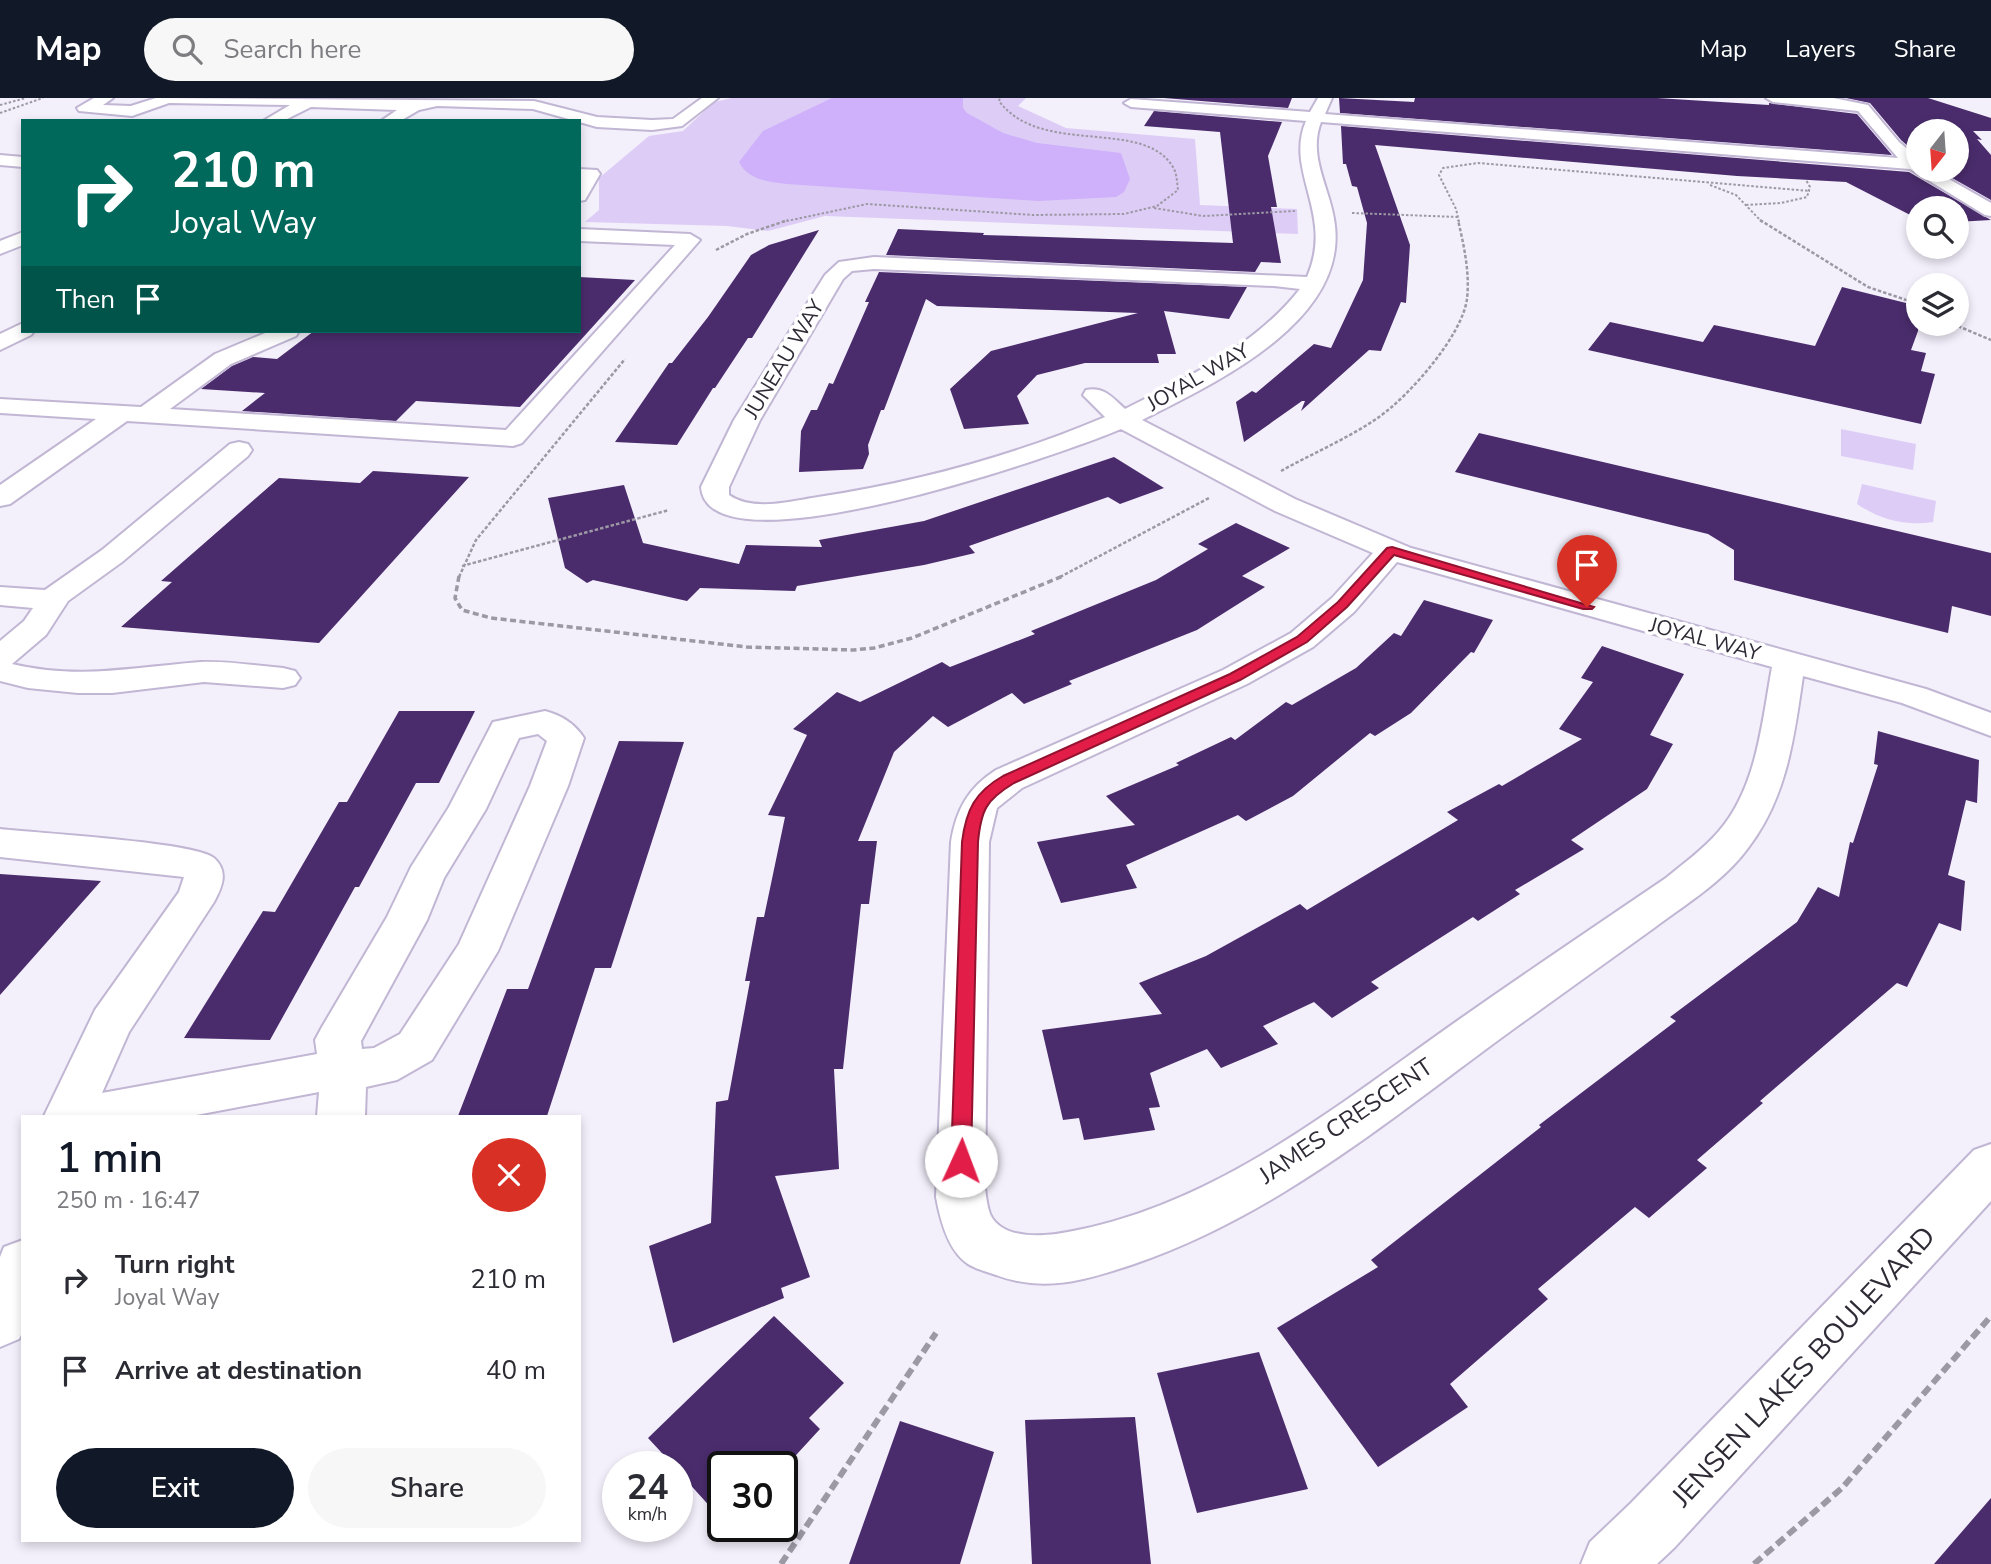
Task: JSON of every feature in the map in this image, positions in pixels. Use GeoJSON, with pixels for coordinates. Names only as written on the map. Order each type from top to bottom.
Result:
{"type":"FeatureCollection","features":[{"type":"Feature","properties":{"kind":"street"},"geometry":{"type":"LineString","coordinates":[[106,98],[83,108],[132,111],[170,99],[415,106],[453,98]]}},
{"type":"Feature","properties":{"kind":"street"},"geometry":{"type":"LineString","coordinates":[[437,102],[534,105],[597,122],[652,125],[677,123],[711,98]]}},
{"type":"Feature","properties":{"kind":"street"},"geometry":{"type":"LineString","coordinates":[[1773,98],[1841,103],[1863,108],[1906,154]]}},
{"type":"Feature","properties":{"kind":"street"},"geometry":{"type":"LineString","coordinates":[[210,115],[238,100]]}},
{"type":"Feature","properties":{"kind":"street"},"geometry":{"type":"LineString","coordinates":[[275,119],[308,102]]}},
{"type":"Feature","properties":{"kind":"street"},"geometry":{"type":"LineString","coordinates":[[1131,103],[1321,107],[1906,166]]}},
{"type":"Feature","properties":{"kind":"street"},"geometry":{"type":"LineString","coordinates":[[393,119],[415,106]]}},
{"type":"Feature","properties":{"kind":"street","name":"JOYAL WAY"},"geometry":{"type":"LineString","coordinates":[[1122,419],[1174,395],[1233,361],[1274,330],[1314,284],[1325,261],[1328,240],[1326,212],[1307,149],[1309,134],[1321,107]]}},
{"type":"Feature","properties":{"kind":"street"},"geometry":{"type":"LineString","coordinates":[[0,160],[21,162]]}},
{"type":"Feature","properties":{"kind":"street"},"geometry":{"type":"LineString","coordinates":[[1943,182],[1991,211]]}},
{"type":"Feature","properties":{"kind":"street"},"geometry":{"type":"LineString","coordinates":[[0,231],[21,228]]}},
{"type":"Feature","properties":{"kind":"street"},"geometry":{"type":"LineString","coordinates":[[0,406],[513,438],[690,240],[581,235]]}},
{"type":"Feature","properties":{"kind":"street"},"geometry":{"type":"LineString","coordinates":[[4,258],[21,240]]}},
{"type":"Feature","properties":{"kind":"street","name":"JUNEAU WAY"},"geometry":{"type":"LineString","coordinates":[[1122,419],[978,470],[858,500],[776,511],[750,511],[724,505],[714,493],[747,420],[835,275],[846,266],[902,264],[1314,284]]}},
{"type":"Feature","properties":{"kind":"street"},"geometry":{"type":"LineString","coordinates":[[0,344],[21,331]]}},
{"type":"Feature","properties":{"kind":"street"},"geometry":{"type":"LineString","coordinates":[[0,498],[223,359],[283,333]]}},
{"type":"Feature","properties":{"kind":"street"},"geometry":{"type":"LineString","coordinates":[[1095,395],[1122,419]]}},
{"type":"Feature","properties":{"kind":"street","name":"JOYAL WAY"},"geometry":{"type":"LineString","coordinates":[[1122,419],[1246,486],[1392,550],[1454,570],[1914,696],[1991,724]]}},
{"type":"Feature","properties":{"kind":"street"},"geometry":{"type":"LineString","coordinates":[[0,657],[35,628],[52,600],[112,556],[239,450]]}},
{"type":"Feature","properties":{"kind":"street","name":"JAMES CRESCENT"},"geometry":{"type":"LineString","coordinates":[[1392,550],[1343,604],[1302,640],[1235,677],[1009,779],[993,789],[979,804],[972,820],[970,842],[960,1188],[963,1215],[973,1232],[987,1247],[1023,1260],[1054,1260],[1101,1251],[1161,1229],[1229,1197],[1298,1158],[1680,888],[1734,840],[1755,808],[1768,777],[1789,662]]}},
{"type":"Feature","properties":{"kind":"street"},"geometry":{"type":"LineString","coordinates":[[0,596],[52,600]]}},
{"type":"Feature","properties":{"kind":"street"},"geometry":{"type":"LineString","coordinates":[[0,671],[28,678],[78,683],[112,683],[204,672],[283,678]]}},
{"type":"Feature","properties":{"kind":"street","name":"JOYAL WAY"},"geometry":{"type":"LineString","coordinates":[[1914,696],[1991,708]]}},
{"type":"Feature","properties":{"kind":"street"},"geometry":{"type":"LineString","coordinates":[[94,1115],[343,1069],[380,1066],[416,1047],[477,951],[549,786],[566,738],[545,722],[505,730],[467,809],[425,877],[406,920],[338,1040],[343,1069],[341,1115]]}},
{"type":"Feature","properties":{"kind":"street"},"geometry":{"type":"LineString","coordinates":[[0,843],[184,861],[197,864],[203,870],[205,881],[194,902],[111,1023],[68,1115]]}},
{"type":"Feature","properties":{"kind":"street","name":"JENSEN LAKES BOULEVARD"},"geometry":{"type":"LineString","coordinates":[[1612,1564],[1653,1525],[1991,1166]]}},
{"type":"Feature","properties":{"kind":"street"},"geometry":{"type":"LineString","coordinates":[[0,1262],[21,1239]]}},
{"type":"Feature","properties":{"kind":"street"},"geometry":{"type":"LineString","coordinates":[[0,1320],[21,1270]]}},
{"type":"Feature","properties":{"kind":"path"},"geometry":{"type":"LineString","coordinates":[[0,105],[26,98]]}},
{"type":"Feature","properties":{"kind":"path"},"geometry":{"type":"LineString","coordinates":[[0,113],[43,98]]}},
{"type":"Feature","properties":{"kind":"path"},"geometry":{"type":"LineString","coordinates":[[710,256],[732,240],[766,227],[868,204],[914,204],[1070,216],[1125,214],[1153,208],[1173,197],[1179,186],[1171,163],[1164,155],[1116,139],[1035,128],[1003,108],[1000,98]]}},
{"type":"Feature","properties":{"kind":"path"},"geometry":{"type":"LineString","coordinates":[[1280,471],[1380,416],[1409,390],[1442,352],[1463,316],[1467,298],[1466,255],[1458,217],[1439,175],[1440,170],[1454,165],[1486,164],[1810,191]]}},
{"type":"Feature","properties":{"kind":"path"},"geometry":{"type":"LineString","coordinates":[[1746,205],[1794,201],[1807,197],[1810,191],[1805,178]]}},
{"type":"Feature","properties":{"kind":"path"},"geometry":{"type":"LineString","coordinates":[[1696,182],[1728,191],[1761,221],[1868,287],[1906,300]]}},
{"type":"Feature","properties":{"kind":"path"},"geometry":{"type":"LineString","coordinates":[[1153,208],[1203,216],[1297,211]]}},
{"type":"Feature","properties":{"kind":"path"},"geometry":{"type":"LineString","coordinates":[[1347,213],[1458,217]]}},
{"type":"Feature","properties":{"kind":"path"},"geometry":{"type":"LineString","coordinates":[[1969,330],[1991,340]]}},
{"type":"Feature","properties":{"kind":"path"},"geometry":{"type":"LineString","coordinates":[[632,351],[476,540],[462,566],[456,598],[462,610],[480,616],[747,647],[853,650],[912,638],[1051,582],[1215,495]]}},
{"type":"Feature","properties":{"kind":"path"},"geometry":{"type":"LineString","coordinates":[[462,566],[669,510]]}},
{"type":"Feature","properties":{"kind":"path"},"geometry":{"type":"LineString","coordinates":[[1754,1564],[1842,1488],[1991,1315]]}},
{"type":"Feature","properties":{"kind":"path"},"geometry":{"type":"LineString","coordinates":[[781,1564],[936,1333]]}},
{"type":"Feature","properties":{"kind":"shaded area"},"geometry":{"type":"Polygon","coordinates":[[[732,98],[1026,98],[1018,106],[1066,128],[1195,139],[1200,205],[1297,209],[1298,234],[825,216],[768,231],[727,226],[585,222],[599,210],[599,178],[649,136],[683,131],[714,102],[732,98]]]}},
{"type":"Feature","properties":{"kind":"shaded area"},"geometry":{"type":"Polygon","coordinates":[[[832,98],[963,98],[963,108],[967,113],[1003,133],[1037,143],[1121,153],[1130,179],[1124,192],[1116,197],[1038,201],[787,184],[760,179],[743,168],[739,162],[763,131],[832,98]]]}},
{"type":"Feature","properties":{"kind":"shaded area"},"geometry":{"type":"Polygon","coordinates":[[[1841,429],[1916,444],[1913,470],[1841,456],[1841,429]]]}},
{"type":"Feature","properties":{"kind":"shaded area"},"geometry":{"type":"Polygon","coordinates":[[[1862,484],[1936,501],[1933,522],[1903,522],[1866,510],[1857,504],[1862,484]]]}},
{"type":"Feature","properties":{"kind":"building"},"geometry":{"type":"Polygon","coordinates":[[[1164,98],[1292,98],[1288,108],[1164,98]]]}},
{"type":"Feature","properties":{"kind":"building"},"geometry":{"type":"Polygon","coordinates":[[[1339,98],[1414,102],[1415,98],[1657,98],[1769,103],[1857,114],[1892,155],[1340,113],[1339,98]]]}},
{"type":"Feature","properties":{"kind":"building"},"geometry":{"type":"Polygon","coordinates":[[[1846,98],[1928,98],[1991,118],[1991,131],[1973,131],[1991,155],[1991,200],[1959,182],[1969,182],[1969,119],[1906,119],[1906,144],[1870,103],[1846,98]]]}},
{"type":"Feature","properties":{"kind":"building"},"geometry":{"type":"Polygon","coordinates":[[[1154,111],[1282,122],[1268,156],[1277,207],[1271,207],[1281,263],[1261,262],[1255,272],[886,255],[898,229],[984,233],[983,235],[1233,243],[1220,132],[1144,126],[1154,111]]]}},
{"type":"Feature","properties":{"kind":"building"},"geometry":{"type":"Polygon","coordinates":[[[1341,126],[1906,172],[1906,182],[1926,182],[1950,196],[1906,196],[1906,213],[1846,182],[1737,176],[1375,145],[1410,245],[1406,303],[1401,302],[1381,351],[1369,350],[1301,411],[1305,401],[1244,442],[1236,402],[1252,391],[1256,393],[1314,344],[1331,348],[1363,280],[1367,223],[1357,187],[1352,186],[1346,164],[1343,164],[1341,126]]]}},
{"type":"Feature","properties":{"kind":"building"},"geometry":{"type":"Polygon","coordinates":[[[1969,207],[1991,220],[1969,221],[1969,207]]]}},
{"type":"Feature","properties":{"kind":"building"},"geometry":{"type":"Polygon","coordinates":[[[819,230],[752,338],[748,338],[677,445],[615,442],[669,363],[672,363],[708,317],[751,255],[769,245],[819,230]]]}},
{"type":"Feature","properties":{"kind":"building"},"geometry":{"type":"Polygon","coordinates":[[[879,272],[1247,287],[1229,319],[1164,311],[1176,354],[1157,354],[1159,363],[1085,363],[1037,375],[1017,396],[1029,424],[964,429],[950,389],[991,351],[1138,313],[937,306],[926,299],[868,445],[869,454],[863,469],[799,472],[801,431],[811,410],[817,410],[829,383],[833,384],[869,302],[865,302],[879,272]]]}},
{"type":"Feature","properties":{"kind":"building"},"geometry":{"type":"Polygon","coordinates":[[[581,277],[635,280],[520,407],[416,401],[396,421],[242,411],[265,393],[201,389],[232,366],[253,357],[277,359],[311,333],[581,333],[581,277]]]}},
{"type":"Feature","properties":{"kind":"building"},"geometry":{"type":"Polygon","coordinates":[[[1842,287],[1906,303],[1906,336],[1916,336],[1911,350],[1926,353],[1921,371],[1935,374],[1921,424],[1588,350],[1610,322],[1703,342],[1714,325],[1815,346],[1842,287]]]}},
{"type":"Feature","properties":{"kind":"building"},"geometry":{"type":"Polygon","coordinates":[[[1479,433],[1991,553],[1991,616],[1952,606],[1948,633],[1734,580],[1734,550],[1708,534],[1455,472],[1479,433]]]}},
{"type":"Feature","properties":{"kind":"building"},"geometry":{"type":"Polygon","coordinates":[[[1114,457],[1164,488],[1120,504],[1108,497],[969,546],[975,553],[924,565],[797,586],[795,591],[700,588],[687,601],[593,580],[587,583],[565,568],[548,498],[624,485],[643,543],[739,564],[746,545],[822,547],[819,540],[924,521],[1114,457]]]}},
{"type":"Feature","properties":{"kind":"building"},"geometry":{"type":"Polygon","coordinates":[[[373,471],[469,477],[319,643],[121,627],[172,582],[161,581],[279,478],[360,483],[373,471]]]}},
{"type":"Feature","properties":{"kind":"building"},"geometry":{"type":"Polygon","coordinates":[[[1236,523],[1290,548],[1242,576],[1265,587],[1197,630],[1069,681],[1072,684],[1024,704],[1012,693],[948,727],[933,716],[894,752],[858,841],[877,841],[869,904],[861,904],[843,1069],[834,1069],[839,1169],[775,1176],[810,1277],[781,1288],[784,1298],[673,1343],[649,1246],[711,1223],[716,1102],[728,1100],[750,981],[745,981],[757,917],[764,917],[785,817],[768,815],[807,735],[793,729],[837,692],[860,702],[942,662],[950,667],[1035,634],[1031,631],[1156,580],[1208,549],[1198,544],[1236,523]]]}},
{"type":"Feature","properties":{"kind":"building"},"geometry":{"type":"Polygon","coordinates":[[[1424,600],[1493,620],[1474,653],[1471,652],[1411,713],[1375,736],[1370,733],[1293,796],[1246,821],[1238,815],[1126,865],[1137,888],[1061,903],[1037,842],[1135,825],[1106,796],[1179,765],[1176,763],[1231,737],[1235,740],[1286,702],[1292,705],[1356,668],[1394,633],[1401,636],[1424,600]]]}},
{"type":"Feature","properties":{"kind":"building"},"geometry":{"type":"Polygon","coordinates":[[[1602,646],[1684,674],[1650,735],[1673,744],[1647,789],[1571,840],[1584,849],[1515,890],[1520,894],[1478,921],[1473,917],[1371,982],[1379,988],[1332,1018],[1314,1002],[1263,1026],[1278,1044],[1221,1068],[1207,1049],[1150,1073],[1160,1107],[1149,1108],[1155,1130],[1084,1140],[1079,1118],[1063,1120],[1042,1030],[1162,1014],[1139,983],[1206,956],[1300,904],[1307,910],[1458,820],[1447,812],[1499,784],[1502,786],[1582,739],[1559,729],[1593,682],[1581,678],[1602,646]]]}},
{"type":"Feature","properties":{"kind":"building"},"geometry":{"type":"Polygon","coordinates":[[[399,711],[475,711],[439,783],[416,783],[270,1040],[184,1038],[263,911],[275,912],[339,802],[347,802],[399,711]]]}},
{"type":"Feature","properties":{"kind":"building"},"geometry":{"type":"Polygon","coordinates":[[[1878,731],[1979,760],[1977,803],[1966,800],[1948,875],[1965,881],[1961,931],[1939,923],[1907,987],[1897,983],[1760,1101],[1763,1103],[1697,1160],[1707,1168],[1649,1218],[1635,1207],[1538,1289],[1548,1299],[1450,1384],[1468,1407],[1378,1467],[1277,1328],[1378,1267],[1371,1260],[1541,1127],[1539,1125],[1676,1021],[1670,1017],[1797,922],[1818,887],[1839,897],[1850,842],[1853,843],[1878,765],[1874,764],[1878,731]]]}},
{"type":"Feature","properties":{"kind":"building"},"geometry":{"type":"Polygon","coordinates":[[[619,741],[684,742],[611,968],[595,968],[547,1115],[458,1115],[507,989],[528,989],[619,741]]]}},
{"type":"Feature","properties":{"kind":"building"},"geometry":{"type":"Polygon","coordinates":[[[0,874],[101,881],[0,995],[0,874]]]}},
{"type":"Feature","properties":{"kind":"building"},"geometry":{"type":"Polygon","coordinates":[[[774,1316],[844,1383],[809,1418],[820,1429],[798,1453],[707,1451],[707,1503],[693,1488],[693,1451],[660,1451],[648,1438],[774,1316]]]}},
{"type":"Feature","properties":{"kind":"building"},"geometry":{"type":"Polygon","coordinates":[[[1259,1352],[1308,1489],[1197,1513],[1157,1373],[1259,1352]]]}},
{"type":"Feature","properties":{"kind":"building"},"geometry":{"type":"Polygon","coordinates":[[[1135,1417],[1151,1564],[1032,1564],[1025,1420],[1135,1417]]]}},
{"type":"Feature","properties":{"kind":"building"},"geometry":{"type":"Polygon","coordinates":[[[900,1421],[994,1452],[960,1564],[849,1564],[900,1421]]]}},
{"type":"Feature","properties":{"kind":"building"},"geometry":{"type":"Polygon","coordinates":[[[1991,1498],[1991,1564],[1934,1564],[1991,1498]]]}},
{"type":"Feature","properties":{"kind":"route"},"geometry":{"type":"LineString","coordinates":[[961,1161],[970,842],[972,820],[979,804],[993,789],[1009,779],[1235,677],[1302,640],[1325,622],[1392,550],[1587,607]]}}]}
